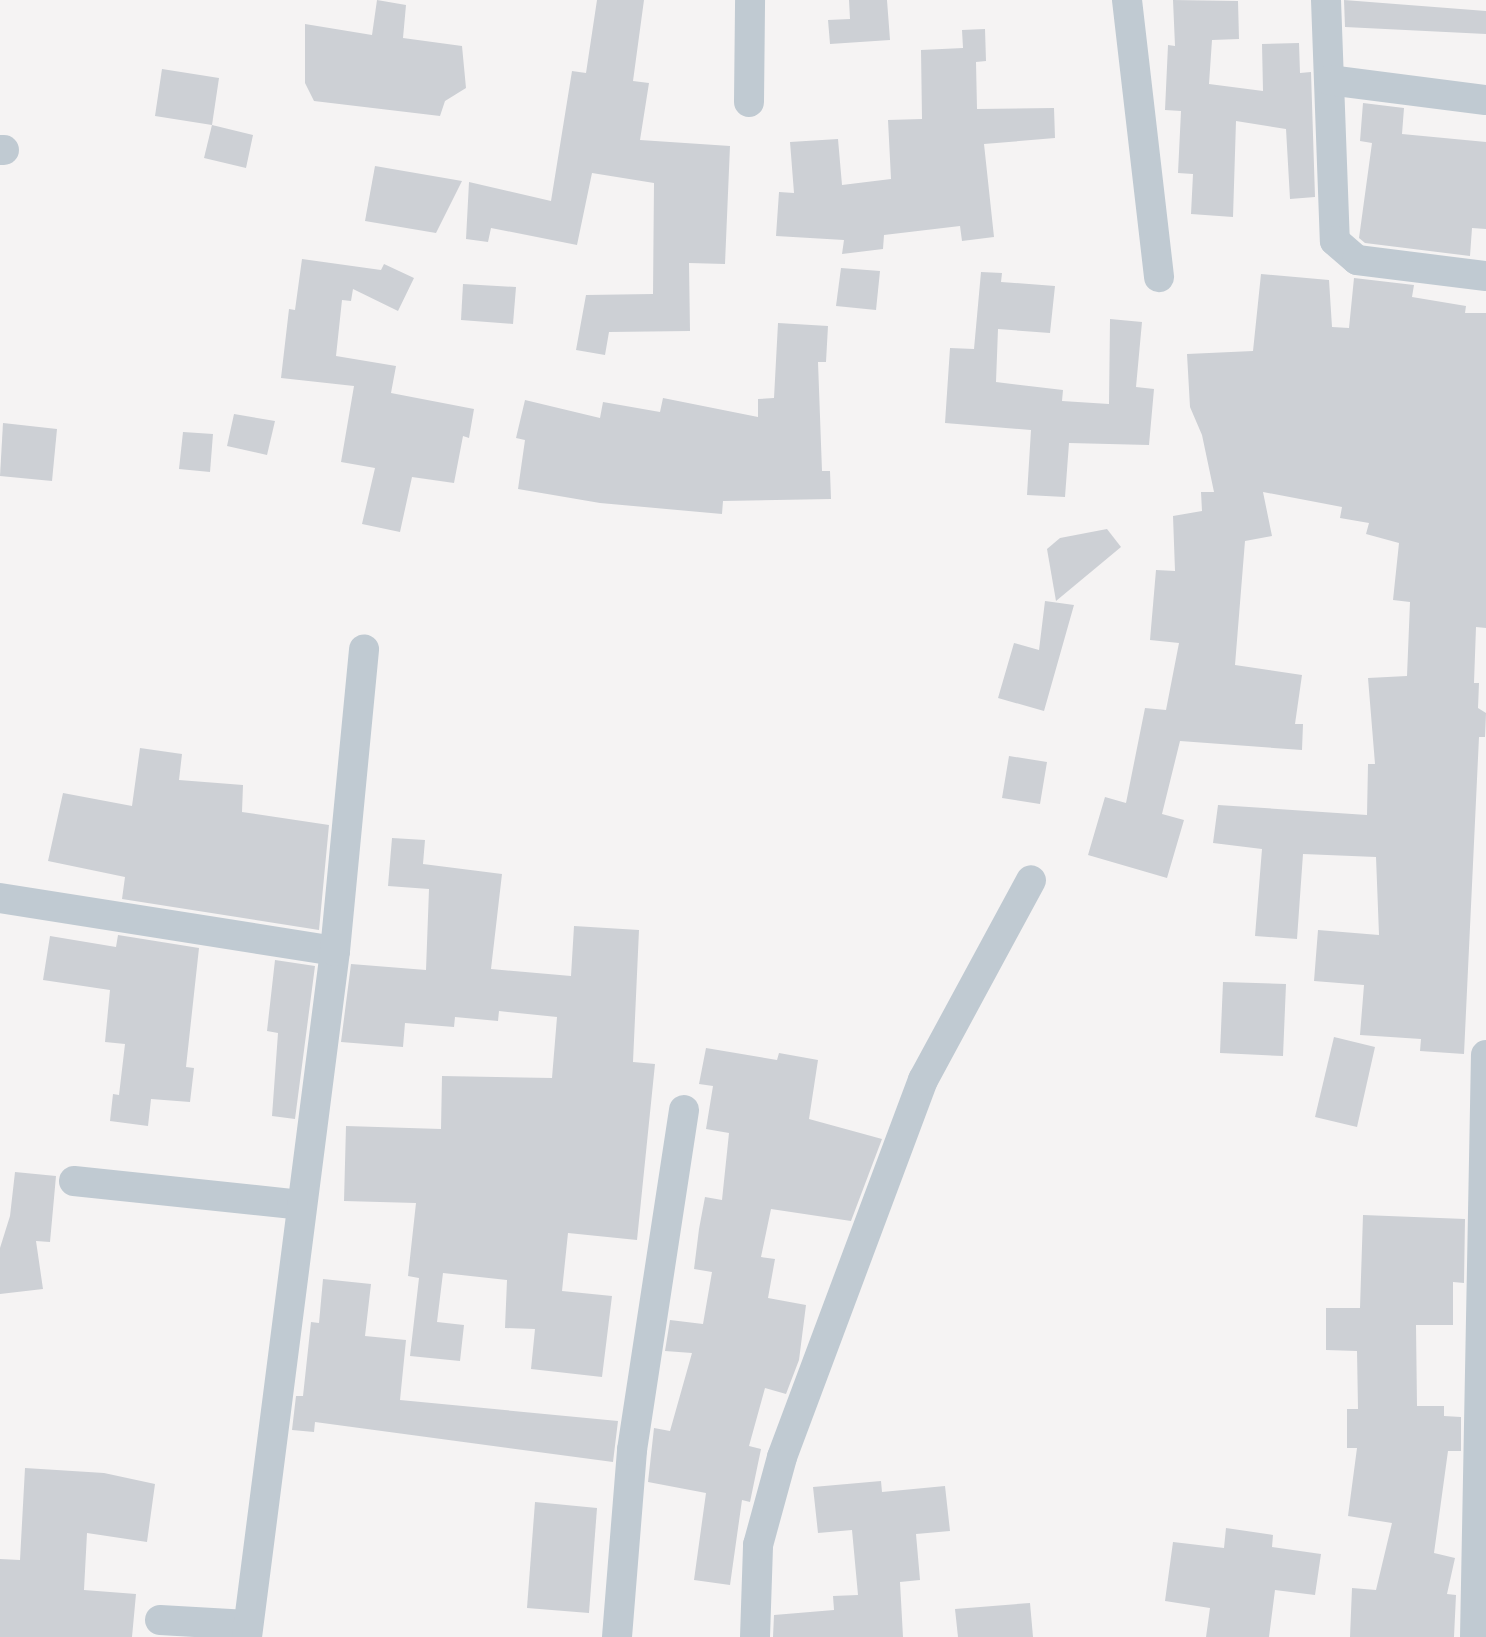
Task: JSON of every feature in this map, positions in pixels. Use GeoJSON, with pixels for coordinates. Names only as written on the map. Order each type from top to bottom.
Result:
{"type":"FeatureCollection","features":[{"type":"Feature","properties":{"kind":"street"},"geometry":{"type":"LineString","coordinates":[[749,102],[750,0]]}},
{"type":"Feature","properties":{"kind":"street"},"geometry":{"type":"LineString","coordinates":[[1127,0],[1159,277]]}},
{"type":"Feature","properties":{"kind":"street"},"geometry":{"type":"LineString","coordinates":[[1326,0],[1335,241],[1341,251],[1357,260],[1486,276]]}},
{"type":"Feature","properties":{"kind":"street"},"geometry":{"type":"LineString","coordinates":[[1329,80],[1486,100]]}},
{"type":"Feature","properties":{"kind":"street"},"geometry":{"type":"LineString","coordinates":[[160,1620],[248,1631],[335,951],[364,649]]}},
{"type":"Feature","properties":{"kind":"street"},"geometry":{"type":"LineString","coordinates":[[755,1637],[758,1545],[782,1457],[923,1080],[1031,880]]}},
{"type":"Feature","properties":{"kind":"street"},"geometry":{"type":"LineString","coordinates":[[0,898],[335,951]]}},
{"type":"Feature","properties":{"kind":"street"},"geometry":{"type":"LineString","coordinates":[[1475,1637],[1486,1055]]}},
{"type":"Feature","properties":{"kind":"street"},"geometry":{"type":"LineString","coordinates":[[617,1637],[632,1450],[684,1110]]}},
{"type":"Feature","properties":{"kind":"street"},"geometry":{"type":"LineString","coordinates":[[74,1181],[301,1205]]}},
{"type":"Feature","properties":{"kind":"building"},"geometry":{"type":"Polygon","coordinates":[[[377,0],[406,5],[403,38],[462,46],[466,88],[445,101],[440,116],[314,101],[305,83],[305,24],[372,35],[377,0]]]}},
{"type":"Feature","properties":{"kind":"building"},"geometry":{"type":"Polygon","coordinates":[[[597,0],[644,0],[633,81],[649,83],[640,140],[730,146],[725,264],[689,263],[690,331],[609,332],[605,355],[576,350],[586,295],[653,294],[654,183],[592,173],[577,245],[491,228],[488,242],[466,239],[469,182],[551,201],[572,71],[586,73],[597,0]]]}},
{"type":"Feature","properties":{"kind":"building"},"geometry":{"type":"Polygon","coordinates":[[[849,0],[887,0],[890,40],[830,44],[828,20],[850,19],[849,0]]]}},
{"type":"Feature","properties":{"kind":"building"},"geometry":{"type":"Polygon","coordinates":[[[1173,0],[1238,1],[1239,39],[1212,40],[1209,84],[1263,91],[1262,44],[1299,43],[1300,73],[1311,72],[1315,197],[1290,199],[1286,129],[1236,121],[1233,217],[1191,214],[1193,174],[1178,173],[1181,111],[1165,110],[1168,45],[1175,46],[1173,0]]]}},
{"type":"Feature","properties":{"kind":"building"},"geometry":{"type":"Polygon","coordinates":[[[1344,0],[1486,11],[1486,34],[1345,27],[1344,0]]]}},
{"type":"Feature","properties":{"kind":"building"},"geometry":{"type":"Polygon","coordinates":[[[985,29],[986,61],[976,62],[977,109],[1054,108],[1055,138],[984,144],[994,237],[962,241],[960,226],[884,235],[883,249],[842,254],[844,240],[776,236],[779,192],[794,193],[790,142],[838,139],[842,185],[891,179],[888,120],[922,119],[921,50],[963,48],[962,30],[985,29]]]}},
{"type":"Feature","properties":{"kind":"building"},"geometry":{"type":"Polygon","coordinates":[[[162,69],[219,78],[212,125],[155,116],[162,69]]]}},
{"type":"Feature","properties":{"kind":"building"},"geometry":{"type":"Polygon","coordinates":[[[1363,103],[1404,108],[1402,134],[1486,142],[1486,229],[1472,228],[1470,256],[1365,243],[1359,238],[1372,143],[1360,141],[1363,103]]]}},
{"type":"Feature","properties":{"kind":"building"},"geometry":{"type":"Polygon","coordinates":[[[212,125],[253,135],[246,168],[204,158],[212,125]]]}},
{"type":"Feature","properties":{"kind":"building"},"geometry":{"type":"Polygon","coordinates":[[[375,166],[462,181],[436,233],[365,221],[375,166]]]}},
{"type":"Feature","properties":{"kind":"building"},"geometry":{"type":"Polygon","coordinates":[[[302,259],[381,270],[384,264],[414,278],[398,311],[353,289],[351,301],[342,300],[336,356],[396,366],[391,393],[474,409],[469,438],[463,436],[454,483],[412,477],[400,532],[362,524],[375,468],[341,462],[354,386],[281,378],[289,309],[295,310],[302,259]]]}},
{"type":"Feature","properties":{"kind":"building"},"geometry":{"type":"Polygon","coordinates":[[[841,268],[880,271],[876,310],[836,306],[841,268]]]}},
{"type":"Feature","properties":{"kind":"building"},"geometry":{"type":"Polygon","coordinates":[[[981,272],[1002,273],[1001,282],[1055,286],[1050,333],[998,329],[996,382],[1063,390],[1062,401],[1109,404],[1110,319],[1142,322],[1136,387],[1154,389],[1149,445],[1069,443],[1065,497],[1027,495],[1031,430],[945,423],[950,348],[974,349],[981,272]]]}},
{"type":"Feature","properties":{"kind":"building"},"geometry":{"type":"Polygon","coordinates":[[[1261,274],[1329,280],[1332,327],[1349,328],[1354,278],[1414,285],[1412,297],[1466,306],[1465,313],[1486,313],[1486,628],[1476,627],[1474,683],[1479,683],[1478,708],[1486,713],[1485,737],[1479,737],[1464,1054],[1420,1051],[1421,1039],[1360,1035],[1364,985],[1314,981],[1318,930],[1379,935],[1376,857],[1303,854],[1297,939],[1255,936],[1262,849],[1213,843],[1218,805],[1367,815],[1368,764],[1375,764],[1368,678],[1407,676],[1410,602],[1393,600],[1399,543],[1366,534],[1369,523],[1340,518],[1342,507],[1263,492],[1272,536],[1245,541],[1235,665],[1302,675],[1295,724],[1303,724],[1302,750],[1180,741],[1162,814],[1184,820],[1167,878],[1088,855],[1105,797],[1126,803],[1145,708],[1166,710],[1179,643],[1150,640],[1156,570],[1175,571],[1173,516],[1202,511],[1201,492],[1214,492],[1202,435],[1190,407],[1187,354],[1253,351],[1261,274]]]}},
{"type":"Feature","properties":{"kind":"building"},"geometry":{"type":"Polygon","coordinates":[[[463,284],[516,287],[513,324],[461,320],[463,284]]]}},
{"type":"Feature","properties":{"kind":"building"},"geometry":{"type":"Polygon","coordinates":[[[778,323],[828,326],[826,362],[818,362],[822,471],[830,471],[831,499],[723,501],[722,514],[600,503],[518,489],[525,440],[516,438],[525,400],[600,418],[603,402],[660,412],[663,398],[758,417],[758,399],[774,398],[778,323]]]}},
{"type":"Feature","properties":{"kind":"building"},"geometry":{"type":"Polygon","coordinates":[[[234,414],[275,421],[267,455],[227,446],[234,414]]]}},
{"type":"Feature","properties":{"kind":"building"},"geometry":{"type":"Polygon","coordinates":[[[3,423],[57,429],[52,481],[0,476],[3,423]]]}},
{"type":"Feature","properties":{"kind":"building"},"geometry":{"type":"Polygon","coordinates":[[[183,432],[213,434],[210,472],[179,469],[183,432]]]}},
{"type":"Feature","properties":{"kind":"building"},"geometry":{"type":"Polygon","coordinates":[[[1107,529],[1121,547],[1056,601],[1047,549],[1060,538],[1107,529]]]}},
{"type":"Feature","properties":{"kind":"building"},"geometry":{"type":"Polygon","coordinates":[[[1045,601],[1074,605],[1044,711],[998,698],[1014,643],[1039,650],[1045,601]]]}},
{"type":"Feature","properties":{"kind":"building"},"geometry":{"type":"Polygon","coordinates":[[[140,748],[182,754],[179,780],[243,785],[242,812],[329,825],[319,930],[122,899],[125,877],[48,861],[63,793],[132,806],[140,748]]]}},
{"type":"Feature","properties":{"kind":"building"},"geometry":{"type":"Polygon","coordinates":[[[1009,756],[1047,762],[1040,804],[1002,798],[1009,756]]]}},
{"type":"Feature","properties":{"kind":"building"},"geometry":{"type":"Polygon","coordinates":[[[392,838],[425,840],[423,864],[502,874],[491,969],[571,976],[574,926],[639,930],[633,1062],[655,1064],[637,1240],[568,1233],[562,1291],[612,1296],[602,1377],[531,1369],[535,1329],[505,1328],[507,1280],[443,1273],[437,1322],[464,1325],[460,1361],[410,1356],[419,1278],[408,1276],[416,1203],[344,1201],[346,1126],[441,1129],[442,1076],[552,1078],[557,1017],[499,1011],[498,1021],[455,1017],[454,1027],[405,1023],[403,1047],[341,1042],[351,964],[426,970],[429,889],[388,886],[392,838]]]}},
{"type":"Feature","properties":{"kind":"building"},"geometry":{"type":"Polygon","coordinates":[[[118,935],[199,948],[186,1067],[194,1068],[190,1102],[151,1099],[148,1126],[110,1121],[113,1094],[119,1095],[125,1044],[105,1042],[110,990],[43,980],[50,936],[116,947],[118,935]]]}},
{"type":"Feature","properties":{"kind":"building"},"geometry":{"type":"Polygon","coordinates":[[[275,960],[315,966],[295,1119],[272,1116],[278,1033],[267,1031],[275,960]]]}},
{"type":"Feature","properties":{"kind":"building"},"geometry":{"type":"Polygon","coordinates":[[[1223,982],[1286,984],[1283,1056],[1220,1053],[1223,982]]]}},
{"type":"Feature","properties":{"kind":"building"},"geometry":{"type":"Polygon","coordinates":[[[1334,1037],[1375,1047],[1357,1127],[1315,1117],[1334,1037]]]}},
{"type":"Feature","properties":{"kind":"building"},"geometry":{"type":"Polygon","coordinates":[[[706,1048],[777,1060],[779,1053],[818,1060],[809,1119],[882,1139],[851,1221],[771,1209],[761,1257],[775,1259],[768,1298],[806,1305],[799,1360],[786,1394],[765,1388],[749,1446],[761,1449],[750,1502],[742,1500],[730,1585],[694,1580],[706,1493],[648,1482],[654,1428],[670,1431],[692,1353],[665,1351],[670,1320],[703,1324],[712,1272],[694,1269],[699,1229],[705,1197],[722,1200],[729,1133],[706,1129],[713,1086],[699,1084],[706,1048]]]}},
{"type":"Feature","properties":{"kind":"building"},"geometry":{"type":"Polygon","coordinates":[[[15,1172],[56,1176],[50,1242],[36,1241],[43,1289],[0,1294],[0,1248],[10,1216],[15,1172]]]}},
{"type":"Feature","properties":{"kind":"building"},"geometry":{"type":"Polygon","coordinates":[[[1363,1215],[1465,1219],[1464,1283],[1453,1282],[1453,1325],[1416,1325],[1417,1406],[1444,1406],[1444,1416],[1461,1417],[1461,1451],[1448,1451],[1434,1553],[1455,1558],[1447,1594],[1456,1595],[1454,1637],[1350,1637],[1352,1588],[1376,1590],[1392,1523],[1348,1516],[1357,1448],[1347,1448],[1347,1409],[1358,1409],[1357,1351],[1326,1350],[1326,1308],[1360,1308],[1363,1215]]]}},
{"type":"Feature","properties":{"kind":"building"},"geometry":{"type":"Polygon","coordinates":[[[323,1279],[371,1284],[365,1336],[406,1340],[400,1400],[618,1421],[613,1462],[315,1422],[314,1432],[292,1430],[296,1396],[303,1396],[311,1322],[319,1323],[323,1279]]]}},
{"type":"Feature","properties":{"kind":"building"},"geometry":{"type":"Polygon","coordinates":[[[25,1468],[104,1473],[155,1484],[147,1542],[87,1533],[84,1590],[136,1594],[132,1637],[0,1637],[0,1559],[20,1560],[25,1468]]]}},
{"type":"Feature","properties":{"kind":"building"},"geometry":{"type":"Polygon","coordinates":[[[881,1481],[882,1492],[945,1486],[950,1531],[916,1534],[920,1580],[900,1582],[903,1637],[773,1637],[774,1615],[834,1610],[833,1596],[858,1595],[852,1530],[818,1533],[813,1487],[881,1481]]]}},
{"type":"Feature","properties":{"kind":"building"},"geometry":{"type":"Polygon","coordinates":[[[535,1502],[597,1508],[589,1613],[527,1608],[535,1502]]]}},
{"type":"Feature","properties":{"kind":"building"},"geometry":{"type":"Polygon","coordinates":[[[1226,1528],[1273,1535],[1272,1547],[1321,1554],[1315,1595],[1275,1590],[1269,1637],[1206,1637],[1210,1608],[1165,1601],[1173,1542],[1224,1548],[1226,1528]]]}},
{"type":"Feature","properties":{"kind":"building"},"geometry":{"type":"Polygon","coordinates":[[[1030,1603],[1033,1637],[958,1637],[955,1609],[1030,1603]]]}}]}
